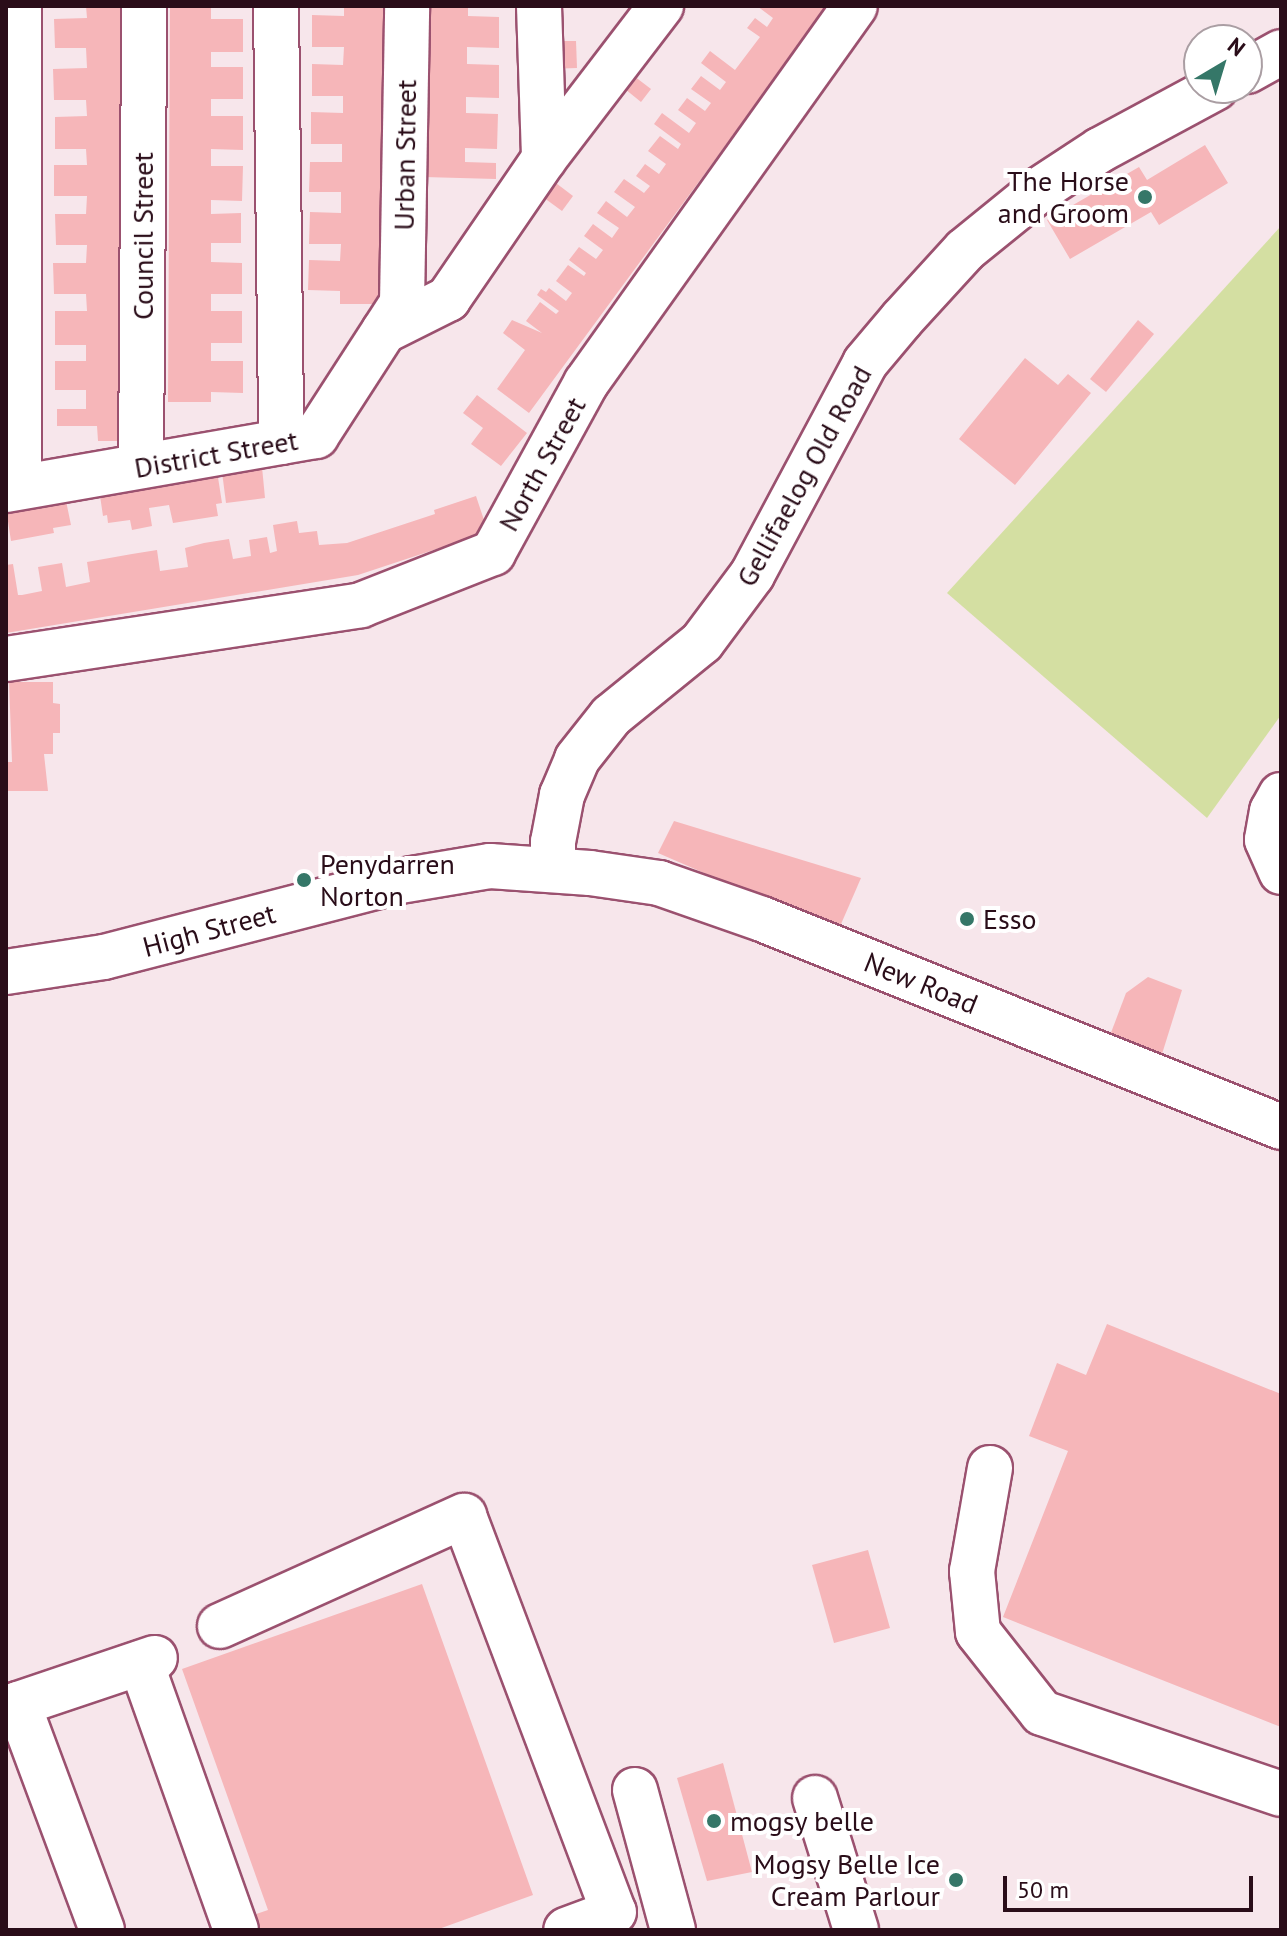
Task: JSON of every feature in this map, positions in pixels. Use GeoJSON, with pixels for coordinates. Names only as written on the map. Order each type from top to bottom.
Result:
{"type":"FeatureCollection","features":[{"type":"Feature","properties":{"kind":"street"},"geometry":{"type":"LineString","coordinates":[[12,488],[19,6]]}},
{"type":"Feature","properties":{"kind":"street","name":"Council Street"},"geometry":{"type":"LineString","coordinates":[[141,466],[144,6]]}},
{"type":"Feature","properties":{"kind":"street"},"geometry":{"type":"LineString","coordinates":[[276,6],[281,442]]}},
{"type":"Feature","properties":{"kind":"street","name":"Urban Street"},"geometry":{"type":"LineString","coordinates":[[393,317],[407,6]]}},
{"type":"Feature","properties":{"kind":"street"},"geometry":{"type":"LineString","coordinates":[[539,6],[544,159]]}},
{"type":"Feature","properties":{"kind":"street"},"geometry":{"type":"LineString","coordinates":[[393,317],[448,299],[544,159],[661,6]]}},
{"type":"Feature","properties":{"kind":"street","name":"North Street"},"geometry":{"type":"LineString","coordinates":[[6,659],[361,605],[493,553],[586,383],[855,6]]}},
{"type":"Feature","properties":{"kind":"street"},"geometry":{"type":"LineString","coordinates":[[1263,62],[1281,52]]}},
{"type":"Feature","properties":{"kind":"street","name":"Gellifaelog Old Road"},"geometry":{"type":"LineString","coordinates":[[553,870],[553,842],[562,795],[577,759],[611,716],[702,642],[752,575],[829,425],[865,363],[965,250],[1039,190],[1100,150],[1185,104]]}},
{"type":"Feature","properties":{"kind":"street","name":"District Street"},"geometry":{"type":"LineString","coordinates":[[12,488],[316,436],[393,317]]}},
{"type":"Feature","properties":{"kind":"street"},"geometry":{"type":"LineString","coordinates":[[1281,795],[1272,811],[1267,840],[1281,872]]}},
{"type":"Feature","properties":{"kind":"street","name":"High Street"},"geometry":{"type":"LineString","coordinates":[[6,972],[104,957],[394,882],[490,866],[553,870]]}},
{"type":"Feature","properties":{"kind":"street","name":"New Road"},"geometry":{"type":"LineString","coordinates":[[553,870],[659,883],[732,909],[1281,1127]]}},
{"type":"Feature","properties":{"kind":"street"},"geometry":{"type":"LineString","coordinates":[[990,1468],[972,1571],[978,1632],[1042,1713],[1281,1794]]}},
{"type":"Feature","properties":{"kind":"street"},"geometry":{"type":"LineString","coordinates":[[220,1626],[464,1516],[614,1912],[566,1930]]}},
{"type":"Feature","properties":{"kind":"street"},"geometry":{"type":"LineString","coordinates":[[102,1930],[12,1706],[148,1660],[236,1930]]}},
{"type":"Feature","properties":{"kind":"street"},"geometry":{"type":"LineString","coordinates":[[635,1790],[673,1930]]}},
{"type":"Feature","properties":{"kind":"street"},"geometry":{"type":"LineString","coordinates":[[815,1798],[856,1930]]}},
{"type":"Feature","properties":{"kind":"green space"},"geometry":{"type":"Polygon","coordinates":[[[1281,226],[1281,715],[1207,818],[947,593],[1281,226]]]}},
{"type":"Feature","properties":{"kind":"building"},"geometry":{"type":"Polygon","coordinates":[[[86,6],[128,6],[129,441],[98,441],[97,426],[57,426],[57,409],[86,409],[86,390],[55,390],[55,361],[86,361],[86,345],[55,345],[55,311],[87,311],[86,294],[54,294],[53,263],[86,263],[87,245],[56,245],[55,214],[86,214],[87,196],[54,196],[54,165],[87,165],[86,149],[55,149],[55,117],[87,116],[86,100],[54,100],[53,69],[87,68],[86,48],[55,48],[54,19],[87,18],[86,6]]]}},
{"type":"Feature","properties":{"kind":"building"},"geometry":{"type":"Polygon","coordinates":[[[170,6],[211,6],[211,19],[243,19],[243,52],[211,52],[211,67],[243,67],[243,99],[211,99],[211,116],[243,116],[243,150],[211,149],[211,166],[243,166],[242,201],[211,200],[211,214],[241,213],[241,243],[211,243],[211,262],[242,263],[242,294],[211,294],[211,311],[242,311],[242,343],[211,343],[211,361],[243,361],[243,393],[211,392],[211,402],[168,402],[170,6]]]}},
{"type":"Feature","properties":{"kind":"building"},"geometry":{"type":"Polygon","coordinates":[[[344,6],[384,6],[380,304],[340,304],[340,291],[308,290],[309,260],[340,261],[341,244],[309,244],[310,212],[341,213],[341,192],[309,192],[310,162],[342,162],[342,144],[311,144],[311,112],[343,113],[343,96],[312,96],[312,64],[343,65],[344,47],[312,47],[312,15],[344,16],[344,6]]]}},
{"type":"Feature","properties":{"kind":"building"},"geometry":{"type":"Polygon","coordinates":[[[428,6],[468,6],[468,16],[499,17],[499,48],[467,47],[467,64],[499,65],[499,98],[466,97],[466,113],[498,114],[497,149],[465,148],[465,162],[496,163],[496,179],[424,177],[428,6]]]}},
{"type":"Feature","properties":{"kind":"building"},"geometry":{"type":"Polygon","coordinates":[[[757,6],[828,6],[529,413],[497,389],[525,350],[503,333],[512,320],[542,333],[526,321],[540,302],[556,314],[559,311],[537,295],[541,289],[546,292],[549,288],[566,301],[572,293],[556,281],[568,265],[584,276],[586,273],[569,260],[579,247],[596,259],[603,250],[584,236],[593,224],[612,238],[619,228],[597,213],[606,201],[627,217],[635,207],[614,192],[624,179],[644,193],[650,186],[636,176],[645,164],[659,174],[666,164],[648,151],[660,136],[678,149],[681,144],[654,124],[662,113],[689,133],[696,123],[678,110],[687,98],[705,111],[711,103],[691,89],[701,76],[720,90],[726,82],[701,63],[710,51],[735,70],[760,37],[747,28],[755,18],[767,27],[773,18],[757,6]]]}},
{"type":"Feature","properties":{"kind":"building"},"geometry":{"type":"Polygon","coordinates":[[[547,41],[576,41],[577,68],[547,69],[547,41]]]}},
{"type":"Feature","properties":{"kind":"building"},"geometry":{"type":"Polygon","coordinates":[[[630,73],[651,89],[641,102],[620,85],[630,73]]]}},
{"type":"Feature","properties":{"kind":"building","name":"The Horse and Groom"},"geometry":{"type":"Polygon","coordinates":[[[1205,145],[1228,183],[1159,225],[1151,212],[1070,259],[1047,220],[1139,167],[1147,180],[1205,145]]]}},
{"type":"Feature","properties":{"kind":"building"},"geometry":{"type":"Polygon","coordinates":[[[548,177],[573,196],[562,211],[536,192],[548,177]]]}},
{"type":"Feature","properties":{"kind":"building"},"geometry":{"type":"Polygon","coordinates":[[[1138,320],[1154,334],[1106,392],[1090,379],[1138,320]]]}},
{"type":"Feature","properties":{"kind":"building"},"geometry":{"type":"Polygon","coordinates":[[[1025,358],[1058,385],[1068,374],[1091,393],[1015,485],[959,439],[1025,358]]]}},
{"type":"Feature","properties":{"kind":"building"},"geometry":{"type":"Polygon","coordinates":[[[477,395],[527,433],[501,466],[471,444],[483,428],[463,413],[477,395]]]}},
{"type":"Feature","properties":{"kind":"building"},"geometry":{"type":"Polygon","coordinates":[[[262,467],[265,498],[226,503],[222,472],[262,467]]]}},
{"type":"Feature","properties":{"kind":"building"},"geometry":{"type":"Polygon","coordinates":[[[217,471],[222,503],[216,504],[218,516],[173,523],[169,505],[149,508],[152,526],[132,530],[130,520],[108,523],[107,515],[103,516],[99,489],[217,471]]]}},
{"type":"Feature","properties":{"kind":"building"},"geometry":{"type":"Polygon","coordinates":[[[65,496],[71,525],[53,528],[54,533],[11,541],[6,508],[65,496]]]}},
{"type":"Feature","properties":{"kind":"building"},"geometry":{"type":"Polygon","coordinates":[[[476,496],[488,532],[358,575],[6,633],[6,565],[13,564],[18,595],[22,595],[42,591],[38,567],[62,563],[66,587],[90,582],[87,562],[132,554],[157,550],[160,571],[188,567],[185,548],[204,543],[229,539],[233,559],[251,556],[249,540],[267,537],[270,553],[277,551],[273,525],[297,521],[299,533],[317,531],[319,545],[347,543],[435,514],[434,510],[476,496]]]}},
{"type":"Feature","properties":{"kind":"building"},"geometry":{"type":"Polygon","coordinates":[[[9,682],[53,682],[53,703],[60,704],[60,733],[53,733],[53,754],[44,754],[48,791],[8,791],[8,762],[12,762],[9,682]]]}},
{"type":"Feature","properties":{"kind":"building"},"geometry":{"type":"Polygon","coordinates":[[[674,821],[861,878],[838,931],[658,853],[674,821]]]}},
{"type":"Feature","properties":{"kind":"building"},"geometry":{"type":"Polygon","coordinates":[[[1148,977],[1182,990],[1162,1054],[1109,1038],[1126,993],[1148,977]]]}},
{"type":"Feature","properties":{"kind":"building"},"geometry":{"type":"Polygon","coordinates":[[[1107,1324],[1281,1394],[1281,1727],[1003,1617],[1068,1451],[1029,1436],[1057,1363],[1086,1375],[1107,1324]]]}},
{"type":"Feature","properties":{"kind":"building"},"geometry":{"type":"Polygon","coordinates":[[[868,1550],[890,1628],[834,1643],[812,1565],[868,1550]]]}},
{"type":"Feature","properties":{"kind":"building"},"geometry":{"type":"Polygon","coordinates":[[[422,1584],[533,1895],[436,1930],[252,1930],[247,1917],[268,1910],[182,1669],[422,1584]]]}},
{"type":"Feature","properties":{"kind":"building","name":"mogsy belle"},"geometry":{"type":"Polygon","coordinates":[[[723,1763],[752,1872],[707,1881],[677,1778],[723,1763]]]}},
{"type":"Feature","properties":{"kind":"place","name":"The Horse and Groom"},"geometry":{"type":"Point","coordinates":[1145,197]}},
{"type":"Feature","properties":{"kind":"place","name":"Penydarren Norton"},"geometry":{"type":"Point","coordinates":[304,880]}},
{"type":"Feature","properties":{"kind":"place","name":"Esso"},"geometry":{"type":"Point","coordinates":[967,919]}},
{"type":"Feature","properties":{"kind":"place","name":"mogsy belle"},"geometry":{"type":"Point","coordinates":[714,1821]}},
{"type":"Feature","properties":{"kind":"place","name":"Mogsy Belle Ice Cream Parlour"},"geometry":{"type":"Point","coordinates":[956,1880]}}]}
